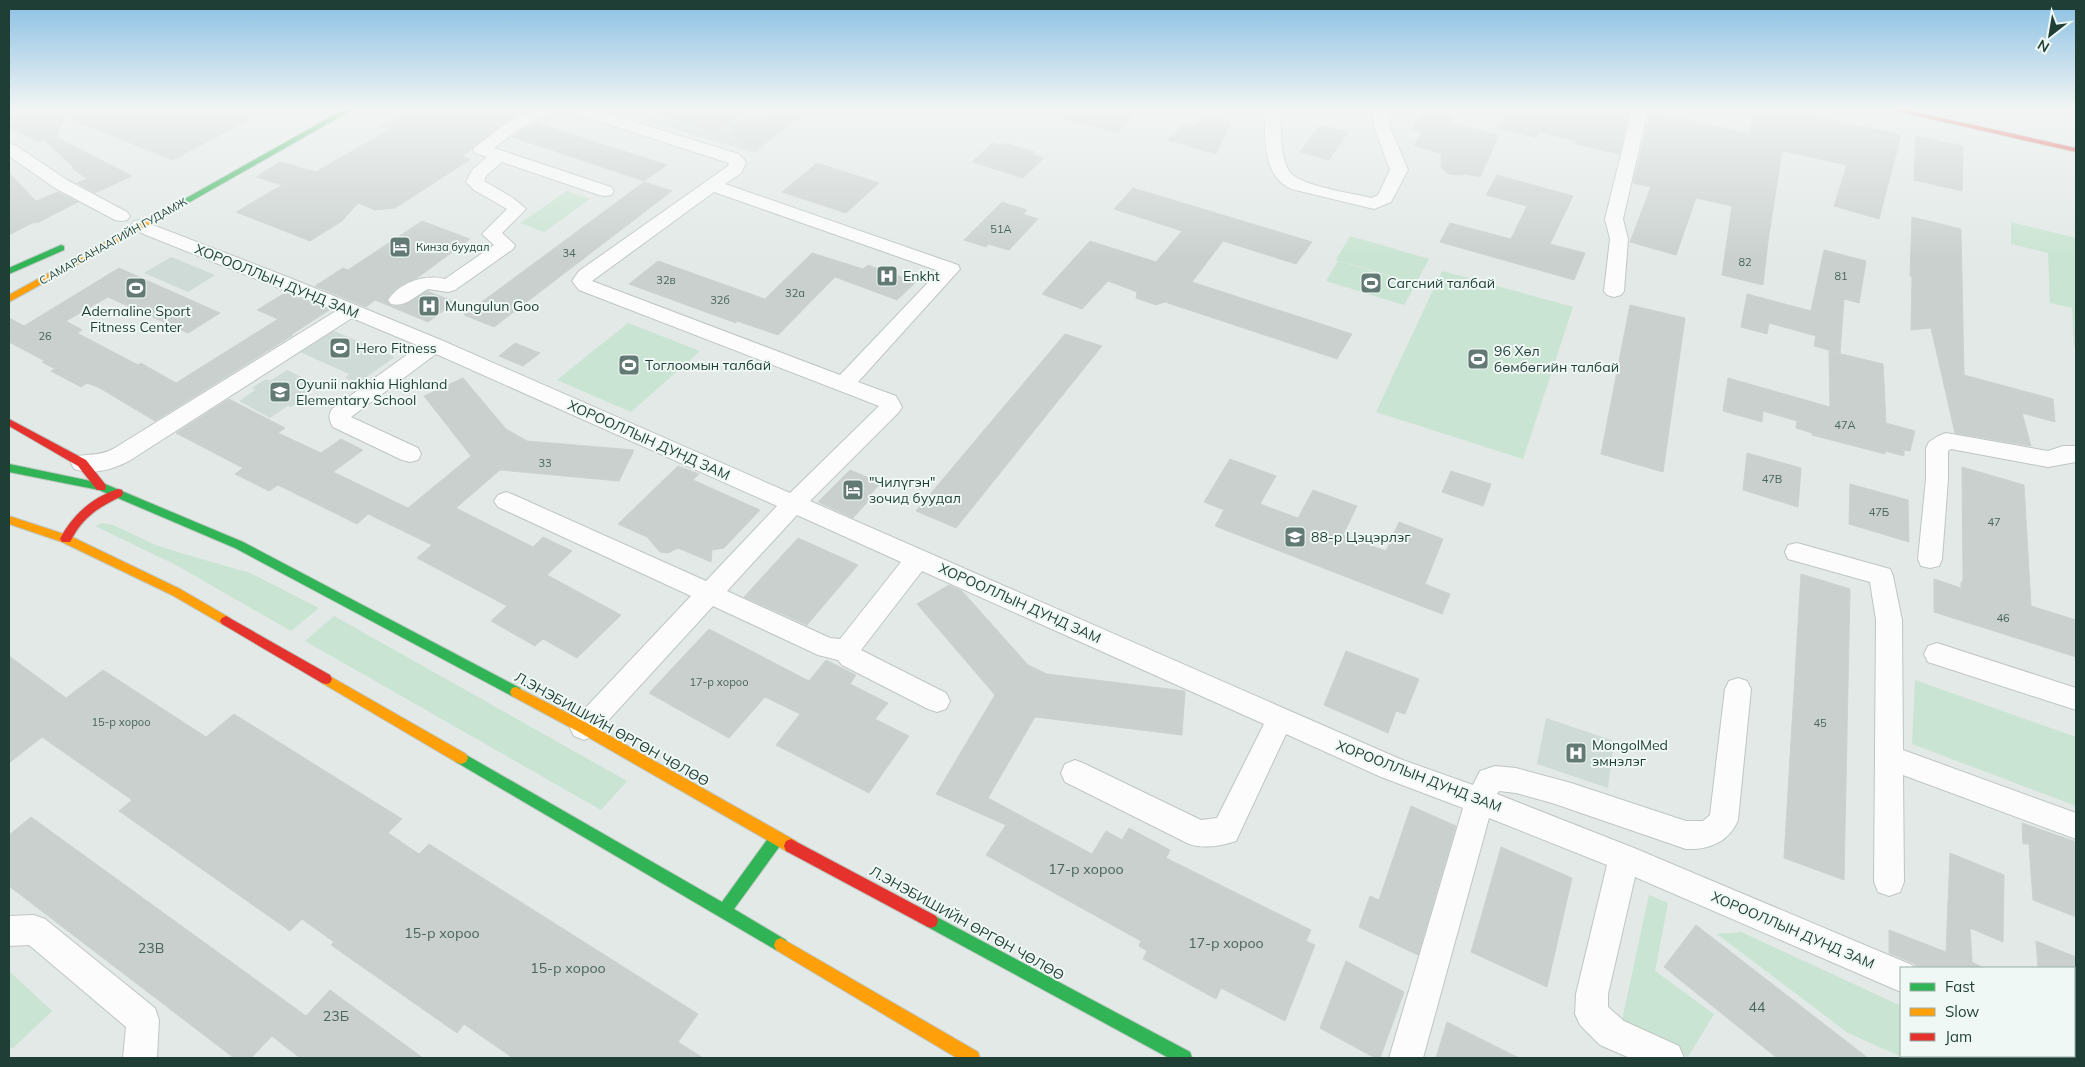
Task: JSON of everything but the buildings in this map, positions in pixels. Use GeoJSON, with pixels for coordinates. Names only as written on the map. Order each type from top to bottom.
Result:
{"type":"FeatureCollection","features":[{"type":"Feature","properties":{"kind":"main road","name":"С.АМАРСАНААГИЙН ГУДАМЖ"},"geometry":{"type":"LineString","coordinates":[[9,299],[124,219],[246,160]]}},
{"type":"Feature","properties":{"kind":"main road"},"geometry":{"type":"LineString","coordinates":[[9,271],[65,246],[9,278]]}},
{"type":"Feature","properties":{"kind":"main road"},"geometry":{"type":"LineString","coordinates":[[9,422],[82,463],[101,487]]}},
{"type":"Feature","properties":{"kind":"main road","name":"Л.ЭНЭБИШИЙН ӨРГӨН ЧӨЛӨӨ"},"geometry":{"type":"LineString","coordinates":[[9,468],[101,487],[239,545],[584,728],[777,838],[1184,1058]]}},
{"type":"Feature","properties":{"kind":"main road"},"geometry":{"type":"LineString","coordinates":[[66,539],[69,531],[80,516],[118,493]]}},
{"type":"Feature","properties":{"kind":"main road"},"geometry":{"type":"LineString","coordinates":[[9,520],[66,539],[176,592],[724,911],[972,1058]]}},
{"type":"Feature","properties":{"kind":"main road"},"geometry":{"type":"LineString","coordinates":[[724,911],[777,838]]}},
{"type":"Feature","properties":{"kind":"street","name":"ХОРООЛЛЫН ДУНД ЗАМ"},"geometry":{"type":"LineString","coordinates":[[25,160],[61,184],[124,219],[283,282],[434,345],[1391,768],[1480,800],[1624,858],[1900,976]]}},
{"type":"Feature","properties":{"kind":"street"},"geometry":{"type":"LineString","coordinates":[[398,300],[426,281],[448,286],[506,245],[491,234],[517,209],[512,204],[482,189],[474,182],[478,174],[493,160]]}},
{"type":"Feature","properties":{"kind":"street"},"geometry":{"type":"LineString","coordinates":[[512,160],[605,191]]}},
{"type":"Feature","properties":{"kind":"street"},"geometry":{"type":"LineString","coordinates":[[584,728],[794,503],[891,406],[888,401],[625,303],[586,286],[582,281],[586,275],[735,169],[738,162],[735,160]]}},
{"type":"Feature","properties":{"kind":"street"},"geometry":{"type":"LineString","coordinates":[[1278,160],[1281,174],[1296,185],[1374,204],[1385,198],[1399,170],[1395,160]]}},
{"type":"Feature","properties":{"kind":"street"},"geometry":{"type":"LineString","coordinates":[[1614,291],[1619,239],[1614,219],[1628,160]]}},
{"type":"Feature","properties":{"kind":"street"},"geometry":{"type":"LineString","coordinates":[[711,185],[951,269],[844,384]]}},
{"type":"Feature","properties":{"kind":"street"},"geometry":{"type":"LineString","coordinates":[[82,463],[105,463],[121,455],[350,311]]}},
{"type":"Feature","properties":{"kind":"street"},"geometry":{"type":"LineString","coordinates":[[410,454],[341,422],[340,414],[434,345]]}},
{"type":"Feature","properties":{"kind":"street"},"geometry":{"type":"LineString","coordinates":[[1930,559],[1937,480],[1937,448],[1946,442],[1960,442],[2048,459],[2059,458],[2062,454],[2076,454]]}},
{"type":"Feature","properties":{"kind":"street"},"geometry":{"type":"LineString","coordinates":[[506,501],[710,592],[827,648],[846,650],[851,657],[937,701]]}},
{"type":"Feature","properties":{"kind":"street"},"geometry":{"type":"LineString","coordinates":[[1797,552],[1881,576],[1889,620],[1889,882]]}},
{"type":"Feature","properties":{"kind":"street"},"geometry":{"type":"LineString","coordinates":[[846,650],[918,558]]}},
{"type":"Feature","properties":{"kind":"street"},"geometry":{"type":"LineString","coordinates":[[1937,654],[2076,699]]}},
{"type":"Feature","properties":{"kind":"street"},"geometry":{"type":"LineString","coordinates":[[1406,1058],[1480,800],[1490,780],[1499,778],[1566,793],[1686,835],[1710,834],[1718,829],[1724,820],[1738,689]]}},
{"type":"Feature","properties":{"kind":"street"},"geometry":{"type":"LineString","coordinates":[[1075,773],[1199,834],[1226,831],[1280,719]]}},
{"type":"Feature","properties":{"kind":"street"},"geometry":{"type":"LineString","coordinates":[[1889,757],[2076,826]]}},
{"type":"Feature","properties":{"kind":"street"},"geometry":{"type":"LineString","coordinates":[[1624,858],[1592,994],[1591,1014],[1612,1033],[1667,1058]]}},
{"type":"Feature","properties":{"kind":"street"},"geometry":{"type":"LineString","coordinates":[[9,931],[34,930],[143,1020],[140,1058]]}},
{"type":"Feature","properties":{"kind":"shaded area"},"geometry":{"type":"Polygon","coordinates":[[[171,257],[215,275],[188,292],[144,273],[171,257]]]}},
{"type":"Feature","properties":{"kind":"shaded area"},"geometry":{"type":"Polygon","coordinates":[[[332,330],[395,357],[358,383],[345,378],[349,374],[300,352],[332,330]]]}},
{"type":"Feature","properties":{"kind":"shaded area","name":"Oyunii nakhia Highland Elementary School"},"geometry":{"type":"Polygon","coordinates":[[[287,370],[318,385],[304,395],[307,397],[291,407],[288,406],[270,418],[239,401],[255,390],[252,388],[266,379],[270,381],[287,370]]]}},
{"type":"Feature","properties":{"kind":"shaded area","name":"MongolMed эмнэлэг"},"geometry":{"type":"Polygon","coordinates":[[[1546,718],[1614,741],[1608,788],[1537,764],[1546,718]]]}},
{"type":"Feature","properties":{"kind":"green space"},"geometry":{"type":"Polygon","coordinates":[[[567,191],[590,199],[544,232],[520,223],[567,191]]]}},
{"type":"Feature","properties":{"kind":"green space"},"geometry":{"type":"Polygon","coordinates":[[[2011,222],[2076,238],[2076,347],[2074,346],[2072,308],[2050,303],[2048,253],[2011,244],[2011,222]]]}},
{"type":"Feature","properties":{"kind":"green space"},"geometry":{"type":"Polygon","coordinates":[[[1350,236],[1429,259],[1416,283],[1336,260],[1350,236]]]}},
{"type":"Feature","properties":{"kind":"green space","name":"Сагсний талбай"},"geometry":{"type":"Polygon","coordinates":[[[1338,261],[1416,284],[1404,305],[1326,281],[1338,261]]]}},
{"type":"Feature","properties":{"kind":"green space","name":"96 Хөл бөмбөгийн талбай"},"geometry":{"type":"Polygon","coordinates":[[[1442,271],[1573,307],[1523,459],[1376,412],[1442,271]]]}},
{"type":"Feature","properties":{"kind":"green space","name":"Тоглоомын талбай"},"geometry":{"type":"Polygon","coordinates":[[[628,323],[700,351],[631,412],[557,380],[628,323]]]}},
{"type":"Feature","properties":{"kind":"green space"},"geometry":{"type":"Polygon","coordinates":[[[102,523],[113,525],[156,545],[250,573],[319,608],[291,631],[176,565],[95,526],[102,523]]]}},
{"type":"Feature","properties":{"kind":"green space"},"geometry":{"type":"Polygon","coordinates":[[[334,616],[627,781],[601,810],[305,641],[334,616]]]}},
{"type":"Feature","properties":{"kind":"green space"},"geometry":{"type":"Polygon","coordinates":[[[1915,680],[2076,737],[2076,806],[1912,744],[1915,680]]]}},
{"type":"Feature","properties":{"kind":"green space"},"geometry":{"type":"Polygon","coordinates":[[[1649,895],[1668,903],[1655,971],[1714,1014],[1688,1057],[1621,1025],[1649,895]]]}},
{"type":"Feature","properties":{"kind":"green space"},"geometry":{"type":"Polygon","coordinates":[[[1741,932],[1900,1006],[1900,1056],[1848,1033],[1717,934],[1741,932]]]}},
{"type":"Feature","properties":{"kind":"green space"},"geometry":{"type":"Polygon","coordinates":[[[9,971],[52,1011],[12,1049],[9,1046],[9,971]]]}},
{"type":"Feature","properties":{"kind":"green space"},"geometry":{"type":"Polygon","coordinates":[[[1902,1057],[2026,1058],[1910,1058],[1902,1057]]]}},
{"type":"Feature","properties":{"kind":"traffic: fast"},"geometry":{"type":"LineString","coordinates":[[178,205],[259,160]]}},
{"type":"Feature","properties":{"kind":"traffic: fast"},"geometry":{"type":"LineString","coordinates":[[9,271],[61,248]]}},
{"type":"Feature","properties":{"kind":"traffic: fast"},"geometry":{"type":"LineString","coordinates":[[9,468],[101,487],[239,545],[516,692]]}},
{"type":"Feature","properties":{"kind":"traffic: fast"},"geometry":{"type":"LineString","coordinates":[[461,758],[781,945]]}},
{"type":"Feature","properties":{"kind":"traffic: fast"},"geometry":{"type":"LineString","coordinates":[[724,911],[777,838]]}},
{"type":"Feature","properties":{"kind":"traffic: fast"},"geometry":{"type":"LineString","coordinates":[[931,921],[1184,1058]]}},
{"type":"Feature","properties":{"kind":"traffic: slow"},"geometry":{"type":"LineString","coordinates":[[9,299],[178,205]]}},
{"type":"Feature","properties":{"kind":"traffic: slow"},"geometry":{"type":"LineString","coordinates":[[9,520],[66,539],[176,592],[226,621]]}},
{"type":"Feature","properties":{"kind":"traffic: slow"},"geometry":{"type":"LineString","coordinates":[[326,679],[461,758]]}},
{"type":"Feature","properties":{"kind":"traffic: slow"},"geometry":{"type":"LineString","coordinates":[[516,692],[584,728],[791,846]]}},
{"type":"Feature","properties":{"kind":"traffic: slow"},"geometry":{"type":"LineString","coordinates":[[781,945],[972,1058]]}},
{"type":"Feature","properties":{"kind":"traffic: jam"},"geometry":{"type":"LineString","coordinates":[[9,422],[82,463],[101,487]]}},
{"type":"Feature","properties":{"kind":"traffic: jam"},"geometry":{"type":"LineString","coordinates":[[66,539],[75,523],[87,511],[118,493]]}},
{"type":"Feature","properties":{"kind":"traffic: jam"},"geometry":{"type":"LineString","coordinates":[[226,621],[326,679]]}},
{"type":"Feature","properties":{"kind":"traffic: jam"},"geometry":{"type":"LineString","coordinates":[[791,846],[931,921]]}},
{"type":"Feature","properties":{"kind":"place","name":"Кинза буудал"},"geometry":{"type":"Point","coordinates":[400,247]}},
{"type":"Feature","properties":{"kind":"place","name":"Enkht"},"geometry":{"type":"Point","coordinates":[887,276]}},
{"type":"Feature","properties":{"kind":"place","name":"Сагсний талбай"},"geometry":{"type":"Point","coordinates":[1371,283]}},
{"type":"Feature","properties":{"kind":"place","name":"Adernaline Sport Fitness Center"},"geometry":{"type":"Point","coordinates":[136,288]}},
{"type":"Feature","properties":{"kind":"place","name":"Mungulun Goo"},"geometry":{"type":"Point","coordinates":[429,306]}},
{"type":"Feature","properties":{"kind":"place","name":"Hero Fitness"},"geometry":{"type":"Point","coordinates":[340,348]}},
{"type":"Feature","properties":{"kind":"place","name":"96 Хөл бөмбөгийн талбай"},"geometry":{"type":"Point","coordinates":[1478,359]}},
{"type":"Feature","properties":{"kind":"place","name":"Тоглоомын талбай"},"geometry":{"type":"Point","coordinates":[629,365]}},
{"type":"Feature","properties":{"kind":"place","name":"Oyunii nakhia Highland Elementary School"},"geometry":{"type":"Point","coordinates":[280,392]}},
{"type":"Feature","properties":{"kind":"place","name":"\"Чилүгэн\" зочид буудал"},"geometry":{"type":"Point","coordinates":[853,490]}},
{"type":"Feature","properties":{"kind":"place","name":"88-р Цэцэрлэг"},"geometry":{"type":"Point","coordinates":[1295,537]}},
{"type":"Feature","properties":{"kind":"place","name":"MongolMed эмнэлэг"},"geometry":{"type":"Point","coordinates":[1576,753]}}]}
